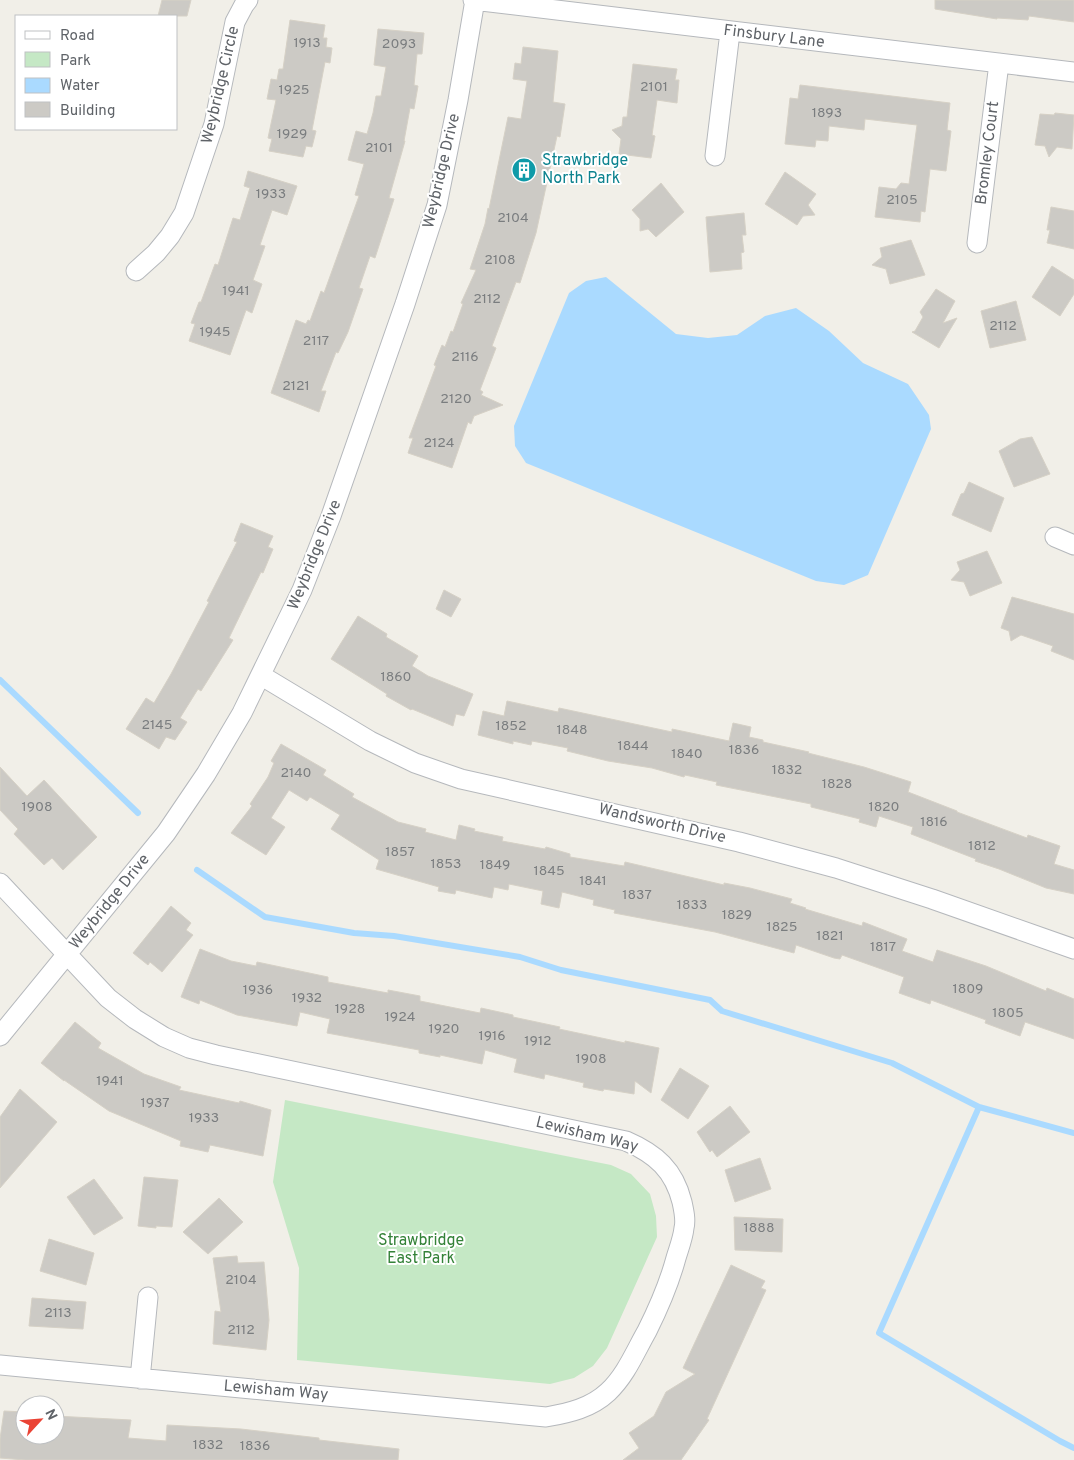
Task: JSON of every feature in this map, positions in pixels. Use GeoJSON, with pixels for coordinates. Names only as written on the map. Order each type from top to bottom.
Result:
{"type":"FeatureCollection","features":[{"type":"Feature","properties":{"kind":"street","name":"Weybridge Circle"},"geometry":{"type":"LineString","coordinates":[[136,271],[166,242],[184,213],[214,124],[235,22],[248,0]]}},
{"type":"Feature","properties":{"kind":"street","name":"Finsbury Lane"},"geometry":{"type":"LineString","coordinates":[[474,0],[1074,72]]}},
{"type":"Feature","properties":{"kind":"street","name":"Weybridge Drive"},"geometry":{"type":"LineString","coordinates":[[0,1036],[166,833],[206,774],[262,676],[302,590],[331,516],[405,304],[437,205],[458,100],[474,0]]}},
{"type":"Feature","properties":{"kind":"street"},"geometry":{"type":"LineString","coordinates":[[715,156],[730,32]]}},
{"type":"Feature","properties":{"kind":"street","name":"Bromley Court"},"geometry":{"type":"LineString","coordinates":[[978,243],[999,63]]}},
{"type":"Feature","properties":{"kind":"street"},"geometry":{"type":"LineString","coordinates":[[1055,537],[1074,546]]}},
{"type":"Feature","properties":{"kind":"street","name":"Wandsworth Drive"},"geometry":{"type":"LineString","coordinates":[[262,676],[370,741],[415,763],[461,780],[739,842],[836,868],[932,899],[1074,949]]}},
{"type":"Feature","properties":{"kind":"street","name":"Lewisham Way"},"geometry":{"type":"LineString","coordinates":[[0,883],[108,998],[134,1019],[164,1037],[189,1048],[216,1055],[626,1141],[644,1149],[660,1160],[672,1175],[679,1189],[684,1212],[684,1228],[660,1306],[623,1376],[602,1397],[568,1414],[546,1417],[0,1365]]}},
{"type":"Feature","properties":{"kind":"street"},"geometry":{"type":"LineString","coordinates":[[140,1379],[148,1297]]}},
{"type":"Feature","properties":{"kind":"green space","name":"Strawbridge East Park"},"geometry":{"type":"Polygon","coordinates":[[[285,1100],[611,1165],[631,1174],[650,1194],[656,1216],[657,1237],[607,1348],[593,1366],[574,1378],[550,1384],[297,1360],[299,1268],[273,1182],[285,1100]]]}},
{"type":"Feature","properties":{"kind":"water"},"geometry":{"type":"Polygon","coordinates":[[[606,277],[676,334],[708,338],[737,335],[765,316],[796,308],[829,331],[863,363],[908,384],[929,415],[931,429],[868,575],[844,585],[816,581],[526,463],[515,446],[514,426],[569,293],[586,281],[606,277]]]}},
{"type":"Feature","properties":{"kind":"building"},"geometry":{"type":"Polygon","coordinates":[[[162,0],[191,0],[187,16],[158,15],[162,0]]]}},
{"type":"Feature","properties":{"kind":"building"},"geometry":{"type":"Polygon","coordinates":[[[935,0],[1074,0],[1074,22],[1029,16],[1028,20],[997,19],[935,9],[935,0]]]}},
{"type":"Feature","properties":{"kind":"building"},"geometry":{"type":"Polygon","coordinates":[[[290,20],[325,25],[323,38],[327,38],[326,47],[332,48],[330,63],[325,62],[312,130],[316,131],[312,147],[306,146],[303,157],[269,151],[272,139],[268,138],[276,100],[267,99],[271,79],[277,80],[279,69],[283,69],[290,20]]]}},
{"type":"Feature","properties":{"kind":"building"},"geometry":{"type":"Polygon","coordinates":[[[378,29],[424,33],[422,54],[417,54],[414,85],[418,86],[414,109],[410,108],[405,141],[389,198],[394,199],[375,258],[370,256],[359,288],[363,289],[348,332],[338,353],[336,352],[321,391],[326,391],[319,412],[271,393],[296,320],[306,324],[308,320],[310,321],[321,291],[324,293],[359,196],[355,195],[364,164],[348,160],[356,131],[367,134],[376,96],[381,96],[386,67],[374,65],[378,29]]]}},
{"type":"Feature","properties":{"kind":"building"},"geometry":{"type":"Polygon","coordinates":[[[523,47],[558,51],[553,102],[565,104],[560,137],[557,136],[536,233],[520,283],[516,282],[492,346],[496,348],[480,390],[483,392],[481,395],[503,405],[474,416],[471,424],[468,422],[452,468],[408,453],[413,438],[409,438],[436,366],[434,365],[442,345],[445,347],[451,331],[453,332],[463,304],[461,303],[476,270],[470,269],[489,209],[508,117],[521,119],[527,81],[513,79],[515,63],[521,64],[523,47]]]}},
{"type":"Feature","properties":{"kind":"building"},"geometry":{"type":"Polygon","coordinates":[[[633,64],[677,69],[675,80],[679,80],[677,103],[657,100],[652,135],[655,136],[651,158],[619,154],[621,139],[612,130],[622,126],[623,117],[627,117],[633,64]]]}},
{"type":"Feature","properties":{"kind":"building"},"geometry":{"type":"Polygon","coordinates":[[[800,85],[950,103],[947,130],[951,131],[946,171],[930,169],[925,212],[921,211],[920,222],[875,217],[879,187],[896,189],[901,183],[909,184],[917,125],[865,119],[864,130],[829,126],[828,141],[816,140],[815,147],[785,144],[790,98],[798,99],[800,85]]]}},
{"type":"Feature","properties":{"kind":"building"},"geometry":{"type":"Polygon","coordinates":[[[1055,113],[1074,115],[1072,149],[1057,147],[1049,157],[1045,146],[1035,145],[1040,114],[1054,115],[1055,113]]]}},
{"type":"Feature","properties":{"kind":"building"},"geometry":{"type":"Polygon","coordinates":[[[248,171],[297,186],[287,215],[272,210],[260,245],[265,246],[253,280],[262,284],[252,313],[246,310],[230,355],[189,341],[195,324],[191,323],[215,264],[218,265],[233,218],[240,220],[250,188],[244,186],[248,171]]]}},
{"type":"Feature","properties":{"kind":"building"},"geometry":{"type":"Polygon","coordinates":[[[785,172],[816,194],[808,205],[815,215],[803,216],[797,225],[765,204],[785,172]]]}},
{"type":"Feature","properties":{"kind":"building"},"geometry":{"type":"Polygon","coordinates":[[[661,183],[684,212],[656,237],[648,229],[640,231],[640,219],[632,210],[661,183]]]}},
{"type":"Feature","properties":{"kind":"building"},"geometry":{"type":"Polygon","coordinates":[[[1051,207],[1074,211],[1074,249],[1047,243],[1050,230],[1047,230],[1051,207]]]}},
{"type":"Feature","properties":{"kind":"building"},"geometry":{"type":"Polygon","coordinates":[[[744,213],[746,235],[742,235],[744,252],[741,253],[742,269],[710,272],[706,217],[744,213]]]}},
{"type":"Feature","properties":{"kind":"building"},"geometry":{"type":"Polygon","coordinates":[[[911,240],[925,275],[890,284],[886,269],[872,265],[882,257],[880,248],[911,240]]]}},
{"type":"Feature","properties":{"kind":"building"},"geometry":{"type":"Polygon","coordinates":[[[1052,266],[1074,280],[1074,294],[1060,316],[1032,297],[1052,266]]]}},
{"type":"Feature","properties":{"kind":"building"},"geometry":{"type":"Polygon","coordinates":[[[936,289],[955,301],[943,323],[957,318],[939,348],[912,332],[915,331],[923,317],[920,312],[936,289]]]}},
{"type":"Feature","properties":{"kind":"building"},"geometry":{"type":"Polygon","coordinates":[[[1016,301],[1026,340],[990,348],[981,311],[1016,301]]]}},
{"type":"Feature","properties":{"kind":"building"},"geometry":{"type":"Polygon","coordinates":[[[1032,437],[1050,474],[1014,487],[999,451],[1020,439],[1032,437]]]}},
{"type":"Feature","properties":{"kind":"building"},"geometry":{"type":"Polygon","coordinates":[[[969,482],[1004,498],[991,532],[952,515],[961,494],[964,493],[969,482]]]}},
{"type":"Feature","properties":{"kind":"building"},"geometry":{"type":"Polygon","coordinates":[[[241,523],[273,536],[268,547],[273,549],[263,573],[261,572],[229,638],[233,640],[201,691],[198,689],[180,718],[187,722],[175,740],[166,737],[159,749],[126,729],[146,698],[154,703],[171,674],[209,602],[207,601],[237,542],[234,541],[241,523]]]}},
{"type":"Feature","properties":{"kind":"building"},"geometry":{"type":"Polygon","coordinates":[[[987,551],[1002,583],[970,596],[964,582],[951,580],[960,570],[957,562],[987,551]]]}},
{"type":"Feature","properties":{"kind":"building"},"geometry":{"type":"Polygon","coordinates":[[[444,590],[461,599],[451,617],[436,609],[444,590]]]}},
{"type":"Feature","properties":{"kind":"building"},"geometry":{"type":"Polygon","coordinates":[[[1012,597],[1074,614],[1074,660],[1051,651],[1053,646],[1021,635],[1011,641],[1009,631],[1001,628],[1012,597]]]}},
{"type":"Feature","properties":{"kind":"building"},"geometry":{"type":"Polygon","coordinates":[[[358,616],[387,634],[386,637],[418,656],[412,666],[428,676],[473,694],[464,716],[456,714],[453,726],[411,710],[386,696],[387,694],[331,659],[358,616]]]}},
{"type":"Feature","properties":{"kind":"building"},"geometry":{"type":"Polygon","coordinates":[[[507,701],[558,712],[559,708],[672,732],[672,729],[729,741],[733,723],[751,727],[749,737],[864,767],[911,782],[908,792],[1027,838],[1028,835],[1060,846],[1054,864],[1074,870],[1074,894],[1046,888],[975,861],[976,859],[911,834],[913,827],[879,816],[876,827],[859,822],[860,819],[811,807],[811,804],[716,785],[717,782],[608,761],[567,751],[568,748],[532,741],[531,745],[513,741],[513,744],[478,735],[483,711],[504,716],[507,701]]]}},
{"type":"Feature","properties":{"kind":"building"},"geometry":{"type":"Polygon","coordinates":[[[281,744],[326,770],[323,775],[354,794],[352,797],[398,822],[426,829],[425,832],[456,840],[459,825],[475,829],[474,831],[503,837],[502,841],[545,849],[546,847],[570,854],[570,857],[624,866],[625,862],[724,885],[724,883],[750,888],[792,899],[790,903],[805,909],[862,926],[863,922],[907,939],[902,951],[933,962],[937,950],[986,966],[1046,991],[1047,988],[1074,999],[1074,1039],[1025,1022],[1020,1036],[985,1023],[986,1020],[931,1000],[930,1004],[899,993],[904,977],[842,955],[840,959],[834,958],[796,945],[794,953],[715,932],[614,913],[615,910],[593,905],[594,900],[562,892],[559,908],[541,904],[543,891],[509,884],[508,890],[494,887],[492,898],[456,890],[455,894],[438,891],[439,887],[376,869],[379,860],[331,829],[340,815],[310,797],[307,801],[289,790],[271,818],[285,827],[266,855],[231,833],[252,806],[250,804],[268,777],[274,763],[271,761],[281,744]]]}},
{"type":"Feature","properties":{"kind":"building"},"geometry":{"type":"Polygon","coordinates":[[[0,767],[27,796],[44,780],[97,837],[63,870],[52,858],[44,865],[14,834],[18,829],[0,810],[0,767]]]}},
{"type":"Feature","properties":{"kind":"building"},"geometry":{"type":"Polygon","coordinates":[[[171,906],[191,923],[186,930],[193,935],[162,972],[150,962],[148,965],[133,953],[171,906]]]}},
{"type":"Feature","properties":{"kind":"building"},"geometry":{"type":"Polygon","coordinates":[[[200,949],[231,961],[256,966],[257,962],[328,977],[328,982],[388,993],[388,990],[420,996],[420,1001],[480,1013],[481,1008],[560,1027],[559,1029],[659,1048],[651,1093],[635,1081],[634,1094],[583,1087],[584,1083],[545,1074],[544,1079],[514,1072],[517,1059],[485,1050],[482,1064],[440,1055],[440,1057],[419,1053],[419,1050],[327,1033],[330,1019],[300,1012],[297,1026],[237,1015],[200,1000],[199,1004],[181,997],[200,949]]]}},
{"type":"Feature","properties":{"kind":"building"},"geometry":{"type":"Polygon","coordinates":[[[75,1022],[101,1043],[98,1048],[144,1074],[181,1087],[179,1090],[239,1103],[240,1101],[271,1110],[263,1156],[210,1145],[208,1152],[180,1146],[181,1141],[109,1111],[64,1081],[41,1063],[75,1022]]]}},
{"type":"Feature","properties":{"kind":"building"},"geometry":{"type":"Polygon","coordinates":[[[680,1068],[709,1086],[688,1119],[661,1100],[680,1068]]]}},
{"type":"Feature","properties":{"kind":"building"},"geometry":{"type":"Polygon","coordinates":[[[20,1089],[57,1122],[0,1188],[0,1117],[20,1089]]]}},
{"type":"Feature","properties":{"kind":"building"},"geometry":{"type":"Polygon","coordinates":[[[730,1106],[750,1132],[717,1157],[712,1150],[710,1152],[697,1132],[730,1106]]]}},
{"type":"Feature","properties":{"kind":"building"},"geometry":{"type":"Polygon","coordinates":[[[760,1158],[771,1189],[735,1202],[725,1170],[760,1158]]]}},
{"type":"Feature","properties":{"kind":"building"},"geometry":{"type":"Polygon","coordinates":[[[144,1177],[178,1180],[172,1227],[138,1226],[144,1177]]]}},
{"type":"Feature","properties":{"kind":"building"},"geometry":{"type":"Polygon","coordinates":[[[94,1179],[123,1218],[94,1235],[67,1197],[94,1179]]]}},
{"type":"Feature","properties":{"kind":"building"},"geometry":{"type":"Polygon","coordinates":[[[219,1198],[243,1222],[208,1254],[183,1232],[219,1198]]]}},
{"type":"Feature","properties":{"kind":"building"},"geometry":{"type":"Polygon","coordinates":[[[734,1217],[783,1219],[782,1252],[735,1250],[734,1217]]]}},
{"type":"Feature","properties":{"kind":"building"},"geometry":{"type":"Polygon","coordinates":[[[49,1239],[94,1253],[86,1285],[40,1271],[49,1239]]]}},
{"type":"Feature","properties":{"kind":"building"},"geometry":{"type":"Polygon","coordinates":[[[237,1256],[238,1263],[264,1262],[269,1320],[266,1350],[213,1344],[215,1311],[221,1312],[213,1258],[237,1256]]]}},
{"type":"Feature","properties":{"kind":"building"},"geometry":{"type":"Polygon","coordinates":[[[731,1265],[765,1281],[761,1288],[766,1290],[707,1419],[709,1420],[681,1460],[623,1460],[639,1448],[629,1433],[654,1416],[666,1392],[695,1374],[683,1368],[731,1265]]]}},
{"type":"Feature","properties":{"kind":"building"},"geometry":{"type":"Polygon","coordinates":[[[32,1298],[86,1302],[83,1329],[29,1326],[32,1298]]]}},
{"type":"Feature","properties":{"kind":"building"},"geometry":{"type":"Polygon","coordinates":[[[4,1411],[15,1412],[15,1445],[65,1445],[65,1417],[131,1420],[128,1438],[166,1441],[167,1425],[241,1429],[399,1449],[398,1460],[25,1460],[0,1458],[0,1439],[4,1411]]]}},
{"type":"Feature","properties":{"kind":"waterway"},"geometry":{"type":"LineString","coordinates":[[0,680],[138,813]]}},
{"type":"Feature","properties":{"kind":"waterway"},"geometry":{"type":"LineString","coordinates":[[197,870],[265,917],[354,933],[394,936],[520,957],[561,970],[710,1000],[722,1011],[892,1063],[979,1107],[1074,1133]]}},
{"type":"Feature","properties":{"kind":"waterway"},"geometry":{"type":"LineString","coordinates":[[979,1107],[879,1333],[1074,1448]]}},
{"type":"Feature","properties":{"kind":"place","name":"Strawbridge North Park"},"geometry":{"type":"Point","coordinates":[524,170]}}]}
